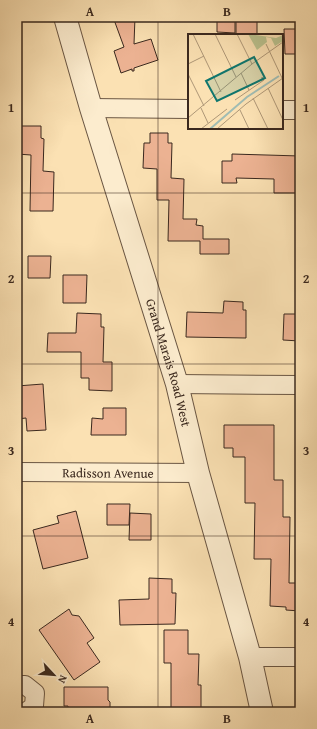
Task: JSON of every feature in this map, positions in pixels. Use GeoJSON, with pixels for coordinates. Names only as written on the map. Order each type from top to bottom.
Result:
{"type":"FeatureCollection","features":[{"type":"Feature","properties":{"kind":"street","name":"Grand Marais Road West"},"geometry":{"type":"LineString","coordinates":[[65,17],[91,108],[177,384],[198,473],[250,657],[262,712]]}},
{"type":"Feature","properties":{"kind":"street"},"geometry":{"type":"LineString","coordinates":[[91,108],[188,109]]}},
{"type":"Feature","properties":{"kind":"street"},"geometry":{"type":"LineString","coordinates":[[283,110],[300,110]]}},
{"type":"Feature","properties":{"kind":"street"},"geometry":{"type":"LineString","coordinates":[[177,384],[300,385]]}},
{"type":"Feature","properties":{"kind":"street","name":"Radisson Avenue"},"geometry":{"type":"LineString","coordinates":[[17,472],[198,473]]}},
{"type":"Feature","properties":{"kind":"street"},"geometry":{"type":"LineString","coordinates":[[250,657],[300,657]]}},
{"type":"Feature","properties":{"kind":"street"},"geometry":{"type":"LineString","coordinates":[[17,684],[25,685],[35,693],[34,706],[26,712]]}},
{"type":"Feature","properties":{"kind":"building"},"geometry":{"type":"Polygon","coordinates":[[[113,17],[135,17],[134,44],[151,39],[158,60],[134,68],[134,71],[132,71],[132,69],[121,73],[114,51],[124,47],[113,17]]]}},
{"type":"Feature","properties":{"kind":"building"},"geometry":{"type":"Polygon","coordinates":[[[217,17],[235,17],[235,33],[217,32],[217,17]]]}},
{"type":"Feature","properties":{"kind":"building"},"geometry":{"type":"Polygon","coordinates":[[[236,20],[257,21],[257,34],[236,34],[236,20]]]}},
{"type":"Feature","properties":{"kind":"building"},"geometry":{"type":"Polygon","coordinates":[[[284,29],[300,29],[300,54],[285,54],[284,29]]]}},
{"type":"Feature","properties":{"kind":"building"},"geometry":{"type":"Polygon","coordinates":[[[18,126],[41,126],[41,138],[44,139],[43,171],[54,172],[53,211],[30,211],[31,155],[17,154],[18,126]]]}},
{"type":"Feature","properties":{"kind":"building"},"geometry":{"type":"Polygon","coordinates":[[[150,133],[168,133],[168,143],[172,143],[171,178],[184,179],[183,219],[197,219],[196,225],[203,226],[203,239],[229,239],[229,254],[200,254],[200,241],[168,241],[169,200],[157,200],[157,169],[143,168],[144,143],[150,143],[150,133]]]}},
{"type":"Feature","properties":{"kind":"building"},"geometry":{"type":"Polygon","coordinates":[[[232,154],[300,156],[300,180],[298,180],[298,193],[274,193],[274,179],[236,178],[237,183],[222,183],[222,161],[232,161],[232,154]]]}},
{"type":"Feature","properties":{"kind":"building"},"geometry":{"type":"Polygon","coordinates":[[[28,256],[51,256],[50,278],[28,278],[28,256]]]}},
{"type":"Feature","properties":{"kind":"building"},"geometry":{"type":"Polygon","coordinates":[[[63,275],[87,275],[86,303],[63,303],[63,275]]]}},
{"type":"Feature","properties":{"kind":"building"},"geometry":{"type":"Polygon","coordinates":[[[224,301],[243,302],[243,310],[246,310],[246,338],[186,337],[187,312],[223,313],[224,301]]]}},
{"type":"Feature","properties":{"kind":"building"},"geometry":{"type":"Polygon","coordinates":[[[77,313],[101,314],[101,327],[104,327],[103,362],[112,362],[112,391],[89,390],[89,378],[81,378],[81,352],[47,352],[48,333],[76,333],[77,313]]]}},
{"type":"Feature","properties":{"kind":"building"},"geometry":{"type":"Polygon","coordinates":[[[284,314],[300,314],[300,341],[283,340],[284,314]]]}},
{"type":"Feature","properties":{"kind":"building"},"geometry":{"type":"Polygon","coordinates":[[[43,384],[46,430],[27,431],[26,418],[17,419],[17,386],[43,384]]]}},
{"type":"Feature","properties":{"kind":"building"},"geometry":{"type":"Polygon","coordinates":[[[103,408],[126,408],[126,435],[91,435],[92,418],[103,419],[103,408]]]}},
{"type":"Feature","properties":{"kind":"building"},"geometry":{"type":"Polygon","coordinates":[[[224,425],[274,425],[274,480],[283,480],[283,517],[290,517],[289,583],[300,583],[300,611],[286,610],[286,607],[270,606],[271,559],[254,559],[255,503],[245,503],[245,457],[233,457],[233,448],[224,448],[224,425]]]}},
{"type":"Feature","properties":{"kind":"building"},"geometry":{"type":"Polygon","coordinates":[[[107,504],[130,504],[129,525],[107,525],[107,504]]]}},
{"type":"Feature","properties":{"kind":"building"},"geometry":{"type":"Polygon","coordinates":[[[76,511],[88,558],[43,569],[33,530],[59,523],[57,516],[76,511]]]}},
{"type":"Feature","properties":{"kind":"building"},"geometry":{"type":"Polygon","coordinates":[[[130,513],[151,514],[151,540],[129,540],[130,513]]]}},
{"type":"Feature","properties":{"kind":"building"},"geometry":{"type":"Polygon","coordinates":[[[149,578],[172,579],[172,593],[176,593],[175,624],[120,625],[119,600],[149,599],[149,578]]]}},
{"type":"Feature","properties":{"kind":"building"},"geometry":{"type":"Polygon","coordinates":[[[69,609],[72,615],[79,616],[94,638],[87,643],[100,662],[74,680],[39,630],[69,609]]]}},
{"type":"Feature","properties":{"kind":"building"},"geometry":{"type":"Polygon","coordinates":[[[164,630],[188,630],[188,654],[199,654],[198,685],[201,685],[201,712],[171,712],[171,663],[164,663],[164,630]]]}},
{"type":"Feature","properties":{"kind":"building"},"geometry":{"type":"Polygon","coordinates":[[[64,687],[108,687],[110,712],[68,712],[68,706],[64,706],[64,687]]]}}]}
